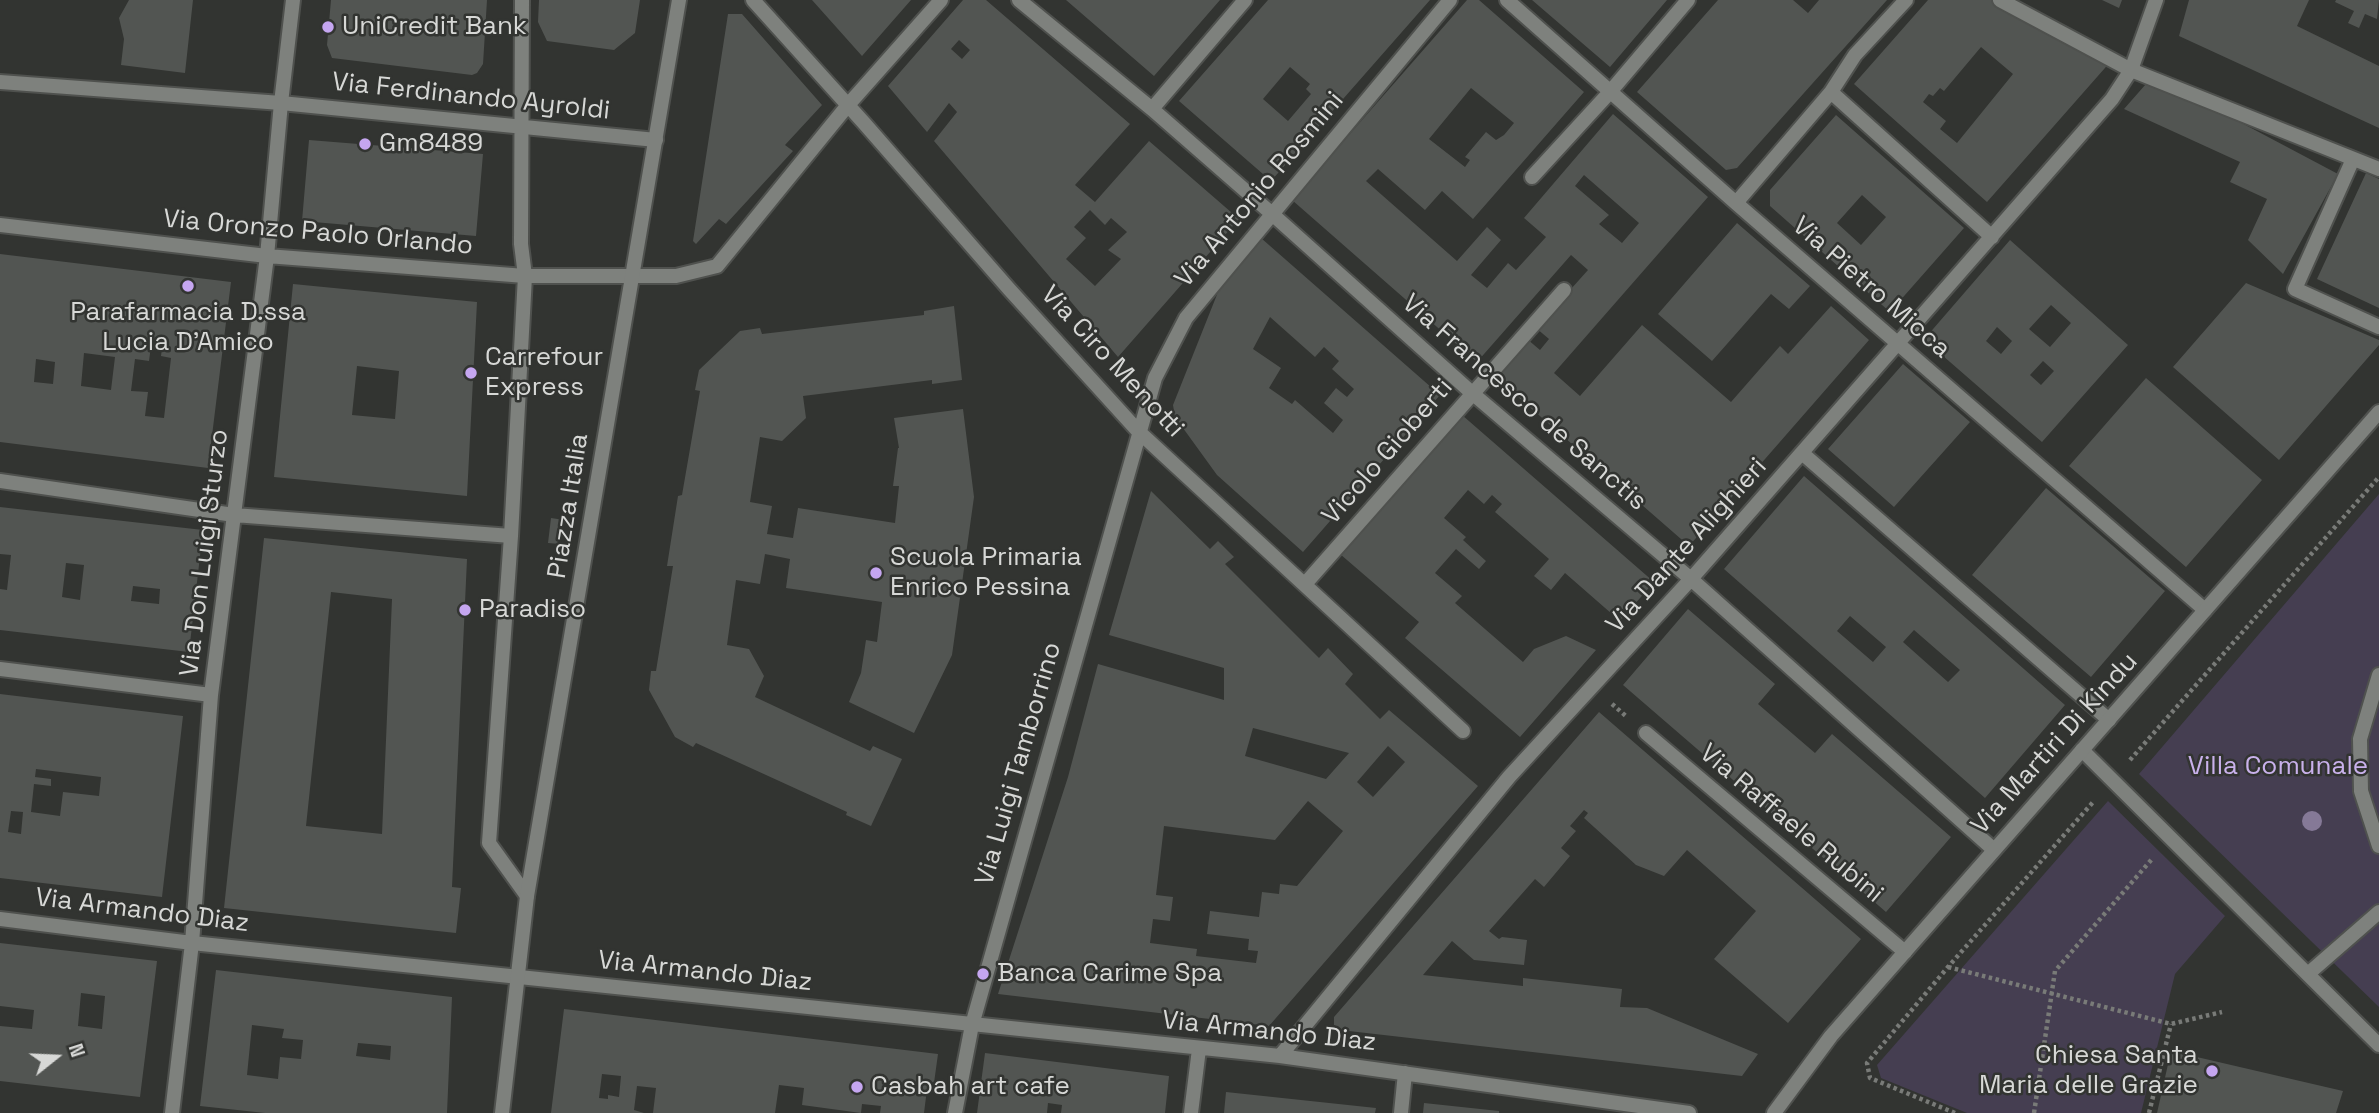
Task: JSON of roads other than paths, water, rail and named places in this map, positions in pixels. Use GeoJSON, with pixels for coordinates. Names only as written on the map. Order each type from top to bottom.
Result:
{"type":"FeatureCollection","features":[{"type":"Feature","properties":{"kind":"street","name":"Via Don Luigi Sturzo"},"geometry":{"type":"LineString","coordinates":[[172,1113],[192,943],[211,695],[267,256],[293,0]]}},
{"type":"Feature","properties":{"kind":"street","name":"Piazza Italia"},"geometry":{"type":"LineString","coordinates":[[522,0],[522,244],[525,276],[512,536],[489,843],[527,896]]}},
{"type":"Feature","properties":{"kind":"street","name":"Piazza Italia"},"geometry":{"type":"LineString","coordinates":[[502,1113],[527,896],[679,0]]}},
{"type":"Feature","properties":{"kind":"street","name":"Via Ciro Menotti"},"geometry":{"type":"LineString","coordinates":[[753,0],[1138,430],[1463,731]]}},
{"type":"Feature","properties":{"kind":"street","name":"Via Oronzo Paolo Orlando"},"geometry":{"type":"LineString","coordinates":[[0,225],[267,256],[525,276],[676,276],[717,266],[848,105],[941,0]]}},
{"type":"Feature","properties":{"kind":"street","name":"Via Francesco de Sanctis"},"geometry":{"type":"LineString","coordinates":[[1019,0],[1153,109],[1472,393],[1691,579],[1993,849]]}},
{"type":"Feature","properties":{"kind":"street"},"geometry":{"type":"LineString","coordinates":[[1153,109],[1245,0]]}},
{"type":"Feature","properties":{"kind":"street","name":"Via Antonio Rosmini"},"geometry":{"type":"LineString","coordinates":[[1138,430],[1154,378],[1186,318],[1450,0]]}},
{"type":"Feature","properties":{"kind":"street","name":"Via Pietro Micca"},"geometry":{"type":"LineString","coordinates":[[1507,0],[1736,203],[2205,610]]}},
{"type":"Feature","properties":{"kind":"street"},"geometry":{"type":"LineString","coordinates":[[1531,177],[1610,92],[1688,0]]}},
{"type":"Feature","properties":{"kind":"street"},"geometry":{"type":"LineString","coordinates":[[1736,203],[1831,92],[1855,55],[1906,0]]}},
{"type":"Feature","properties":{"kind":"street"},"geometry":{"type":"LineString","coordinates":[[2000,0],[2131,70],[2379,169]]}},
{"type":"Feature","properties":{"kind":"street","name":"Via Dante Alighieri"},"geometry":{"type":"LineString","coordinates":[[1280,1056],[1509,777],[1691,579],[2112,99],[2131,70],[2156,0]]}},
{"type":"Feature","properties":{"kind":"street"},"geometry":{"type":"LineString","coordinates":[[0,82],[281,103]]}},
{"type":"Feature","properties":{"kind":"street"},"geometry":{"type":"LineString","coordinates":[[1831,92],[1992,237]]}},
{"type":"Feature","properties":{"kind":"street","name":"Via Ferdinando Ayroldi"},"geometry":{"type":"LineString","coordinates":[[281,103],[522,122],[656,140]]}},
{"type":"Feature","properties":{"kind":"street"},"geometry":{"type":"LineString","coordinates":[[2353,159],[2295,289],[2379,327]]}},
{"type":"Feature","properties":{"kind":"street","name":"Vicolo Gioberti"},"geometry":{"type":"LineString","coordinates":[[1305,584],[1564,290]]}},
{"type":"Feature","properties":{"kind":"street","name":"Via Martiri Di Kindu"},"geometry":{"type":"LineString","coordinates":[[1774,1113],[1831,1036],[2379,412]]}},
{"type":"Feature","properties":{"kind":"street","name":"Via Luigi Tamborrino"},"geometry":{"type":"LineString","coordinates":[[955,1113],[972,1025],[1138,430]]}},
{"type":"Feature","properties":{"kind":"street"},"geometry":{"type":"LineString","coordinates":[[1802,453],[2109,720]]}},
{"type":"Feature","properties":{"kind":"street"},"geometry":{"type":"LineString","coordinates":[[0,481],[234,515],[512,536]]}},
{"type":"Feature","properties":{"kind":"street"},"geometry":{"type":"LineString","coordinates":[[0,669],[211,695]]}},
{"type":"Feature","properties":{"kind":"street"},"geometry":{"type":"LineString","coordinates":[[2379,675],[2374,707],[2360,739],[2361,791],[2379,846]]}},
{"type":"Feature","properties":{"kind":"street","name":"Via Raffaele Rubini"},"geometry":{"type":"LineString","coordinates":[[1646,733],[1905,952]]}},
{"type":"Feature","properties":{"kind":"street"},"geometry":{"type":"LineString","coordinates":[[2082,750],[2379,1045]]}},
{"type":"Feature","properties":{"kind":"street"},"geometry":{"type":"LineString","coordinates":[[2309,973],[2379,912]]}},
{"type":"Feature","properties":{"kind":"street","name":"Via Armando Diaz"},"geometry":{"type":"LineString","coordinates":[[0,919],[192,943],[1280,1056],[1405,1073],[1583,1105],[1689,1113]]}},
{"type":"Feature","properties":{"kind":"street"},"geometry":{"type":"LineString","coordinates":[[1191,1113],[1199,1049]]}},
{"type":"Feature","properties":{"kind":"street"},"geometry":{"type":"LineString","coordinates":[[1401,1113],[1405,1073]]}},
{"type":"Feature","properties":{"kind":"place","name":"UniCredit Bank"},"geometry":{"type":"Point","coordinates":[328,27]}},
{"type":"Feature","properties":{"kind":"place","name":"Gm8489"},"geometry":{"type":"Point","coordinates":[365,144]}},
{"type":"Feature","properties":{"kind":"place","name":"Parafarmacia D.ssa Lucia D'Amico"},"geometry":{"type":"Point","coordinates":[188,286]}},
{"type":"Feature","properties":{"kind":"place","name":"Carrefour Express"},"geometry":{"type":"Point","coordinates":[471,373]}},
{"type":"Feature","properties":{"kind":"place","name":"Scuola Primaria Enrico Pessina"},"geometry":{"type":"Point","coordinates":[876,573]}},
{"type":"Feature","properties":{"kind":"place","name":"Paradiso"},"geometry":{"type":"Point","coordinates":[465,610]}},
{"type":"Feature","properties":{"kind":"place","name":"Banca Carime Spa"},"geometry":{"type":"Point","coordinates":[983,974]}},
{"type":"Feature","properties":{"kind":"place","name":"Chiesa Santa Maria delle Grazie"},"geometry":{"type":"Point","coordinates":[2212,1071]}},
{"type":"Feature","properties":{"kind":"place","name":"Casbah art cafe"},"geometry":{"type":"Point","coordinates":[857,1087]}},
{"type":"Feature","properties":{"kind":"park label","name":"Villa Comunale"},"geometry":{"type":"Point","coordinates":[2278,767]}}]}
